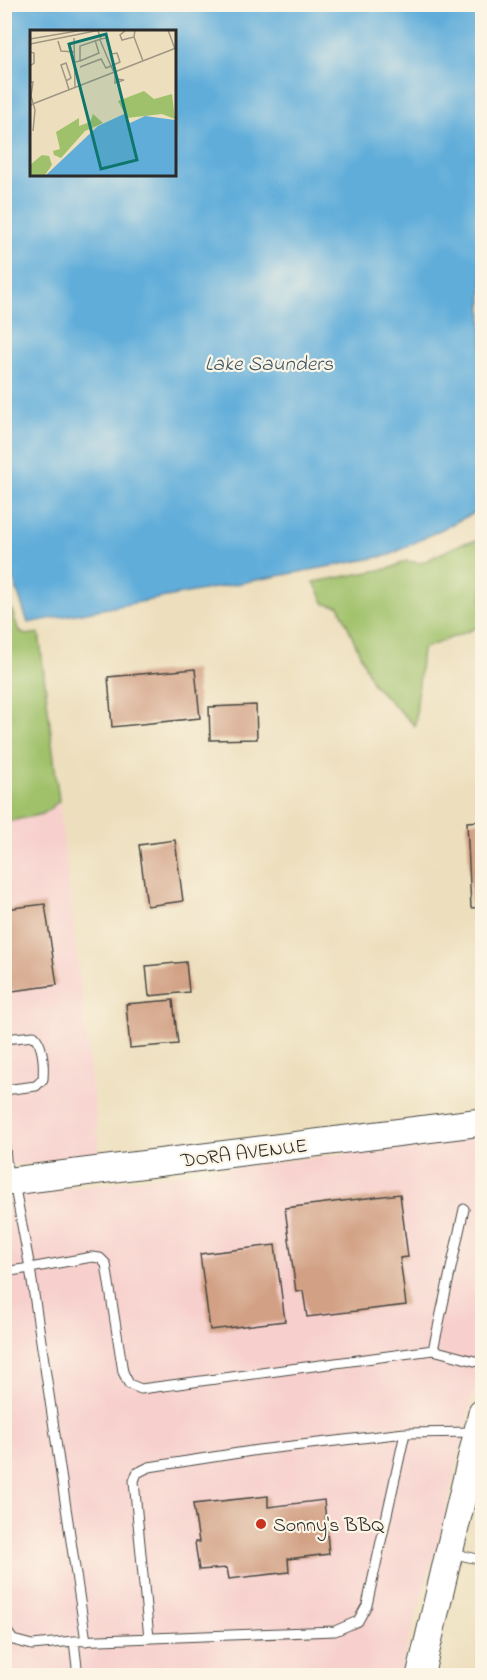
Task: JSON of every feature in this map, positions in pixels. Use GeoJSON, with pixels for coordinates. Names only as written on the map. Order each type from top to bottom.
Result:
{"type":"FeatureCollection","features":[{"type":"Feature","properties":{"kind":"street","name":"DORA AVENUE"},"geometry":{"type":"LineString","coordinates":[[9,1181],[483,1122]]}},
{"type":"Feature","properties":{"kind":"street"},"geometry":{"type":"LineString","coordinates":[[420,1676],[480,1423]]}},
{"type":"Feature","properties":{"kind":"lane"},"geometry":{"type":"LineString","coordinates":[[4,1039],[34,1036],[40,1041],[44,1067],[43,1079],[36,1086],[4,1089]]}},
{"type":"Feature","properties":{"kind":"lane"},"geometry":{"type":"LineString","coordinates":[[4,1138],[9,1181],[30,1268],[86,1641]]}},
{"type":"Feature","properties":{"kind":"lane"},"geometry":{"type":"LineString","coordinates":[[433,1350],[464,1209]]}},
{"type":"Feature","properties":{"kind":"lane"},"geometry":{"type":"LineString","coordinates":[[4,1272],[92,1257],[100,1258],[106,1264],[123,1372],[129,1384],[141,1389],[433,1350],[483,1363]]}},
{"type":"Feature","properties":{"kind":"lane"},"geometry":{"type":"LineString","coordinates":[[150,1638],[134,1481],[136,1473],[148,1467],[258,1450],[480,1423]]}},
{"type":"Feature","properties":{"kind":"lane"},"geometry":{"type":"LineString","coordinates":[[4,1616],[6,1630],[13,1640],[32,1645],[74,1641],[335,1630],[358,1621],[367,1605],[405,1433]]}},
{"type":"Feature","properties":{"kind":"lane"},"geometry":{"type":"LineString","coordinates":[[448,1553],[483,1560]]}},
{"type":"Feature","properties":{"kind":"lane"},"geometry":{"type":"LineString","coordinates":[[74,1641],[78,1676]]}},
{"type":"Feature","properties":{"kind":"shaded area"},"geometry":{"type":"Polygon","coordinates":[[[59,801],[100,1155],[5,1167],[5,822],[43,814],[59,801]]]}},
{"type":"Feature","properties":{"kind":"shaded area"},"geometry":{"type":"Polygon","coordinates":[[[482,1136],[482,1358],[441,1531],[399,1675],[5,1675],[4,1196],[482,1136]]]}},
{"type":"Feature","properties":{"kind":"green space"},"geometry":{"type":"Polygon","coordinates":[[[482,540],[482,628],[479,627],[422,649],[415,726],[373,684],[339,606],[325,604],[314,582],[391,568],[406,561],[421,563],[463,543],[482,540]]]}},
{"type":"Feature","properties":{"kind":"green space"},"geometry":{"type":"Polygon","coordinates":[[[4,588],[19,631],[26,635],[39,633],[59,801],[43,814],[5,822],[4,588]]]}},
{"type":"Feature","properties":{"kind":"water","name":"Lake Saunders"},"geometry":{"type":"Polygon","coordinates":[[[4,5],[482,5],[482,509],[390,555],[28,623],[4,552],[4,5]]]}},
{"type":"Feature","properties":{"kind":"building"},"geometry":{"type":"Polygon","coordinates":[[[195,669],[200,718],[112,727],[108,677],[195,669]]]}},
{"type":"Feature","properties":{"kind":"building"},"geometry":{"type":"Polygon","coordinates":[[[256,705],[257,739],[210,740],[209,707],[256,705]]]}},
{"type":"Feature","properties":{"kind":"building"},"geometry":{"type":"Polygon","coordinates":[[[482,821],[482,907],[471,908],[467,822],[482,821]]]}},
{"type":"Feature","properties":{"kind":"building"},"geometry":{"type":"Polygon","coordinates":[[[175,840],[183,901],[147,906],[139,845],[175,840]]]}},
{"type":"Feature","properties":{"kind":"building"},"geometry":{"type":"Polygon","coordinates":[[[45,904],[57,985],[5,992],[5,909],[45,904]]]}},
{"type":"Feature","properties":{"kind":"building"},"geometry":{"type":"Polygon","coordinates":[[[186,962],[189,992],[149,996],[146,966],[186,962]]]}},
{"type":"Feature","properties":{"kind":"building"},"geometry":{"type":"Polygon","coordinates":[[[173,1000],[178,1044],[130,1048],[126,1004],[173,1000]]]}},
{"type":"Feature","properties":{"kind":"building"},"geometry":{"type":"Polygon","coordinates":[[[400,1194],[408,1257],[400,1258],[406,1305],[307,1317],[303,1291],[296,1292],[285,1208],[400,1194]]]}},
{"type":"Feature","properties":{"kind":"building"},"geometry":{"type":"Polygon","coordinates":[[[275,1245],[285,1321],[210,1330],[200,1254],[275,1245]]]}},
{"type":"Feature","properties":{"kind":"building","name":"Sonny's BBQ"},"geometry":{"type":"Polygon","coordinates":[[[268,1496],[268,1507],[324,1500],[329,1554],[288,1559],[289,1572],[229,1579],[227,1568],[199,1570],[195,1542],[199,1542],[193,1504],[268,1496]]]}},
{"type":"Feature","properties":{"kind":"place","name":"Sonny's BBQ"},"geometry":{"type":"Point","coordinates":[261,1524]}}]}
